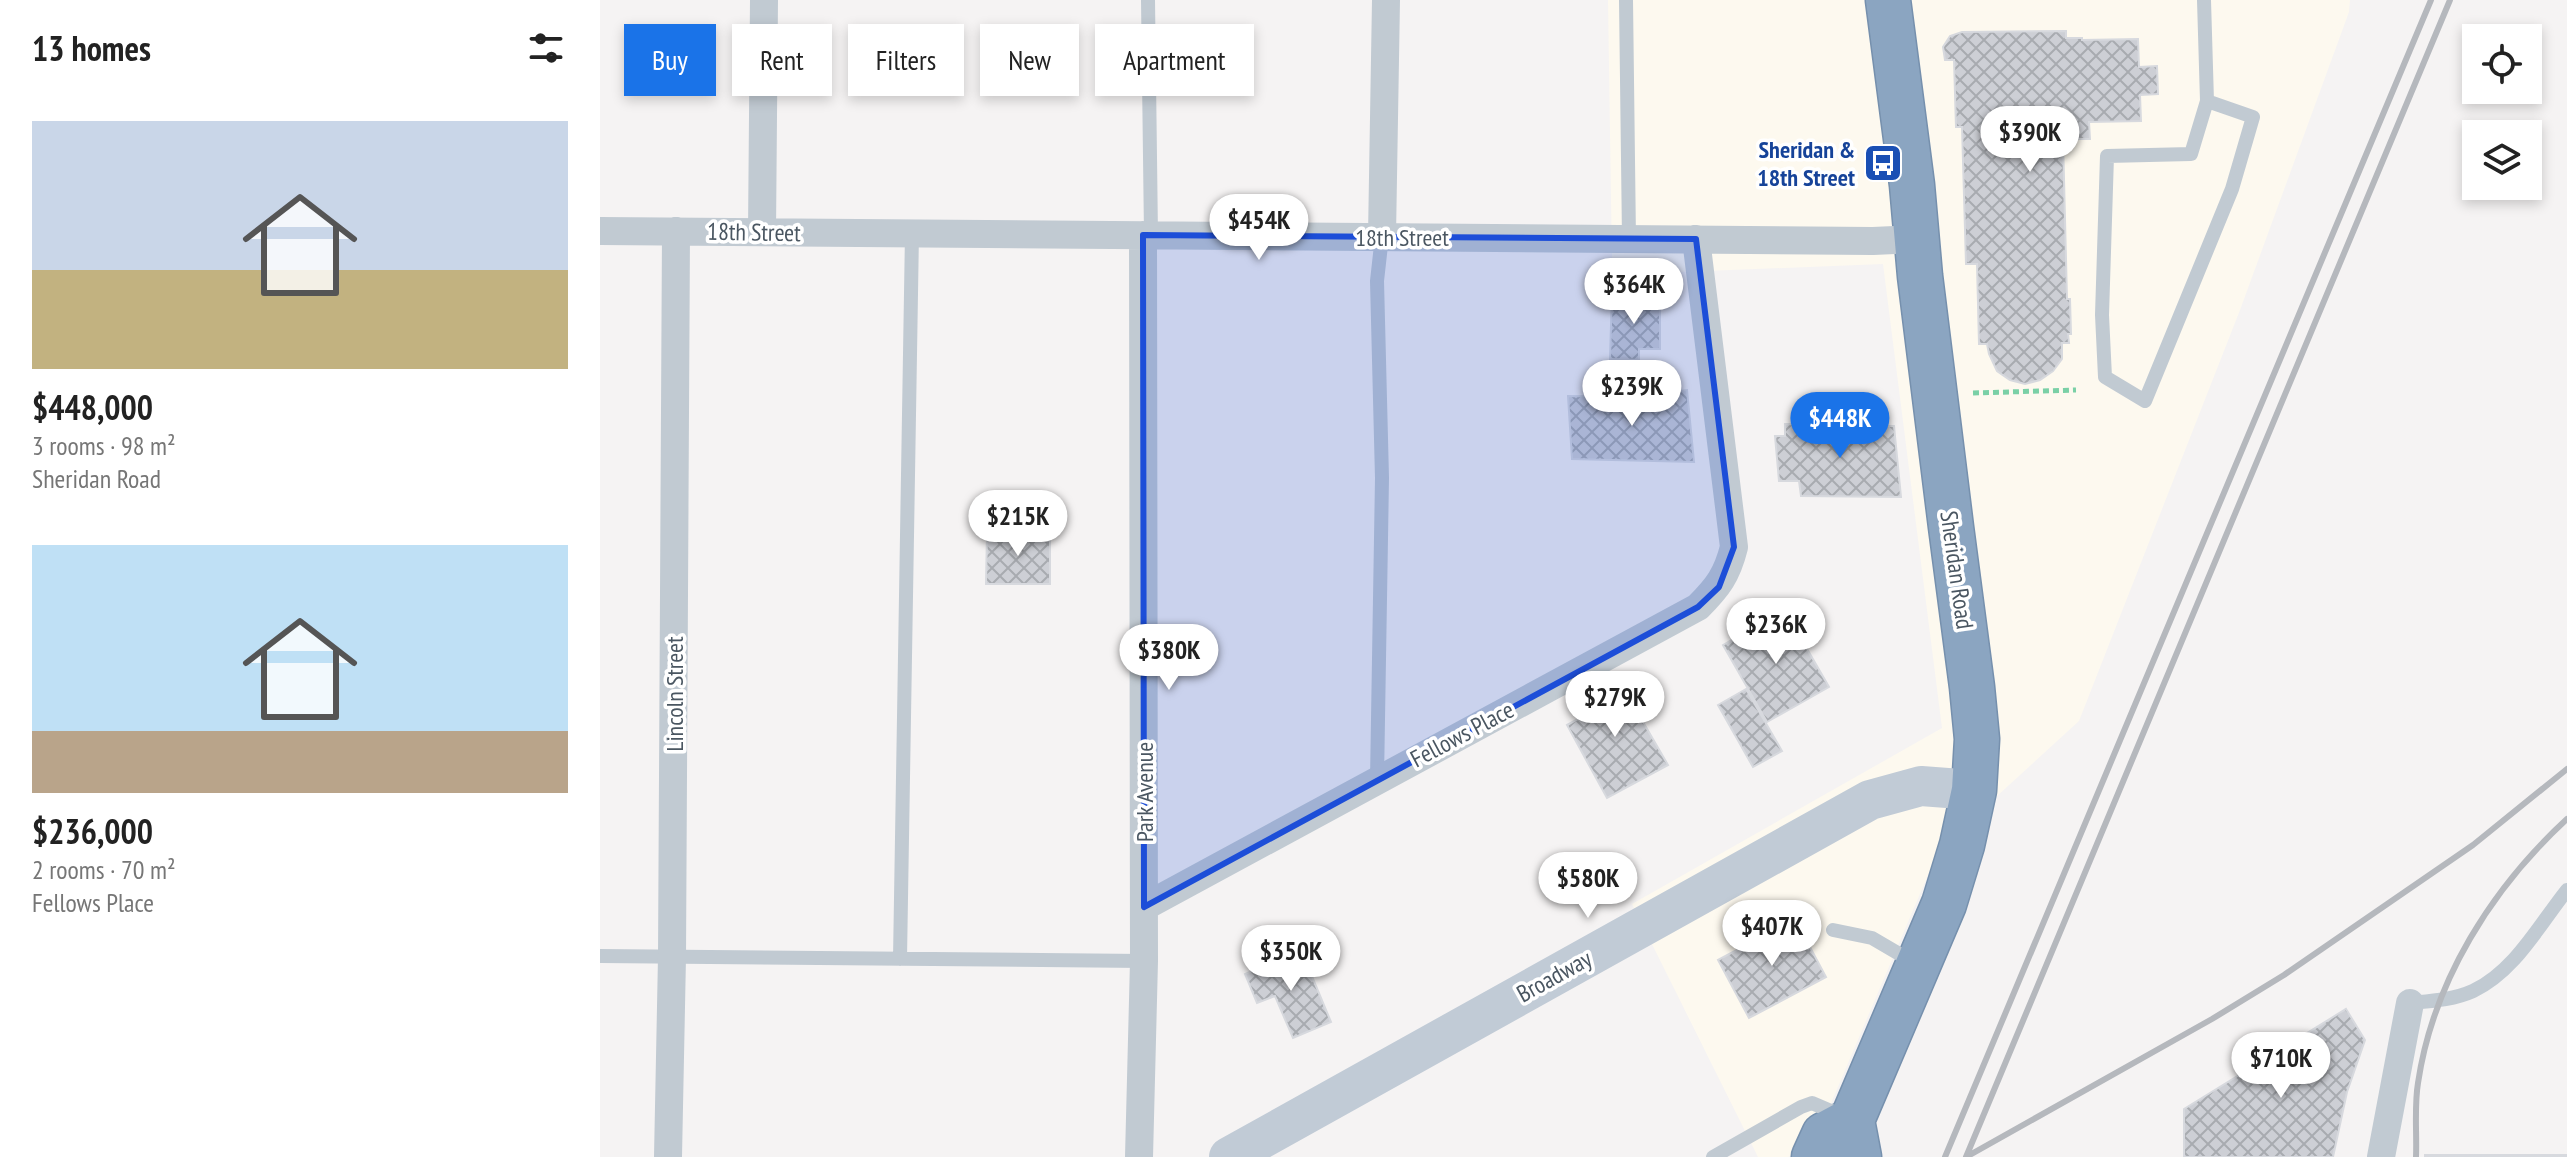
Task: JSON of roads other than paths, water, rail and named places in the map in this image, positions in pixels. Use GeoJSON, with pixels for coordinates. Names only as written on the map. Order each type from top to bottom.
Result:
{"type":"FeatureCollection","features":[{"type":"Feature","properties":{"kind":"highway","name":"Sheridan Road"},"geometry":{"type":"LineString","coordinates":[[1855,1138],[1955,874],[1974,790],[1977,739],[1888,0]]}},
{"type":"Feature","properties":{"kind":"highway"},"geometry":{"type":"LineString","coordinates":[[1814,1157],[1824,1135],[1855,1138]]}},
{"type":"Feature","properties":{"kind":"street"},"geometry":{"type":"LineString","coordinates":[[762,232],[764,0]]}},
{"type":"Feature","properties":{"kind":"street"},"geometry":{"type":"LineString","coordinates":[[1382,236],[1386,0]]}},
{"type":"Feature","properties":{"kind":"street","name":"18th Street"},"geometry":{"type":"LineString","coordinates":[[600,231],[1916,239]]}},
{"type":"Feature","properties":{"kind":"street","name":"Lincoln Street"},"geometry":{"type":"LineString","coordinates":[[668,1157],[676,231]]}},
{"type":"Feature","properties":{"kind":"street","name":"Park Avenue"},"geometry":{"type":"LineString","coordinates":[[1139,1157],[1144,961],[1147,235]]}},
{"type":"Feature","properties":{"kind":"street","name":"Fellows Place"},"geometry":{"type":"LineString","coordinates":[[1144,907],[1698,607],[1719,587],[1734,547],[1696,239]]}},
{"type":"Feature","properties":{"kind":"street","name":"Broadway"},"geometry":{"type":"LineString","coordinates":[[1229,1157],[1870,800],[1921,786],[1974,790]]}},
{"type":"Feature","properties":{"kind":"street"},"geometry":{"type":"LineString","coordinates":[[2381,1157],[2410,1003]]}},
{"type":"Feature","properties":{"kind":"lane"},"geometry":{"type":"LineString","coordinates":[[1147,235],[1148,0]]}},
{"type":"Feature","properties":{"kind":"lane"},"geometry":{"type":"LineString","coordinates":[[1626,0],[1629,239]]}},
{"type":"Feature","properties":{"kind":"lane"},"geometry":{"type":"LineString","coordinates":[[2204,0],[2207,101],[2191,154],[2107,156],[2102,315],[2105,377],[2145,401],[2232,189],[2253,117],[2207,101]]}},
{"type":"Feature","properties":{"kind":"lane"},"geometry":{"type":"LineString","coordinates":[[900,959],[912,233]]}},
{"type":"Feature","properties":{"kind":"lane"},"geometry":{"type":"LineString","coordinates":[[1377,780],[1382,478],[1377,281],[1382,236]]}},
{"type":"Feature","properties":{"kind":"lane"},"geometry":{"type":"LineString","coordinates":[[2410,1003],[2442,1000],[2473,991],[2509,966],[2567,890]]}},
{"type":"Feature","properties":{"kind":"lane"},"geometry":{"type":"LineString","coordinates":[[1833,930],[1872,938],[1919,965]]}},
{"type":"Feature","properties":{"kind":"lane"},"geometry":{"type":"LineString","coordinates":[[600,956],[1144,961]]}},
{"type":"Feature","properties":{"kind":"lane"},"geometry":{"type":"LineString","coordinates":[[1713,1157],[1792,1110],[1812,1103],[1855,1138]]}},
{"type":"Feature","properties":{"kind":"railway"},"geometry":{"type":"LineString","coordinates":[[1945,1157],[2431,0]]}},
{"type":"Feature","properties":{"kind":"railway"},"geometry":{"type":"LineString","coordinates":[[1966,1157],[2450,0]]}},
{"type":"Feature","properties":{"kind":"railway"},"geometry":{"type":"LineString","coordinates":[[1966,1157],[2212,1019],[2284,975],[2473,845],[2567,769]]}},
{"type":"Feature","properties":{"kind":"railway"},"geometry":{"type":"LineString","coordinates":[[2416,1157],[2418,1083],[2437,1008],[2452,973],[2470,939],[2514,875],[2567,819]]}},
{"type":"Feature","properties":{"kind":"place","name":"Sheridan & 18th Street"},"geometry":{"type":"Point","coordinates":[1883,163]}}]}
